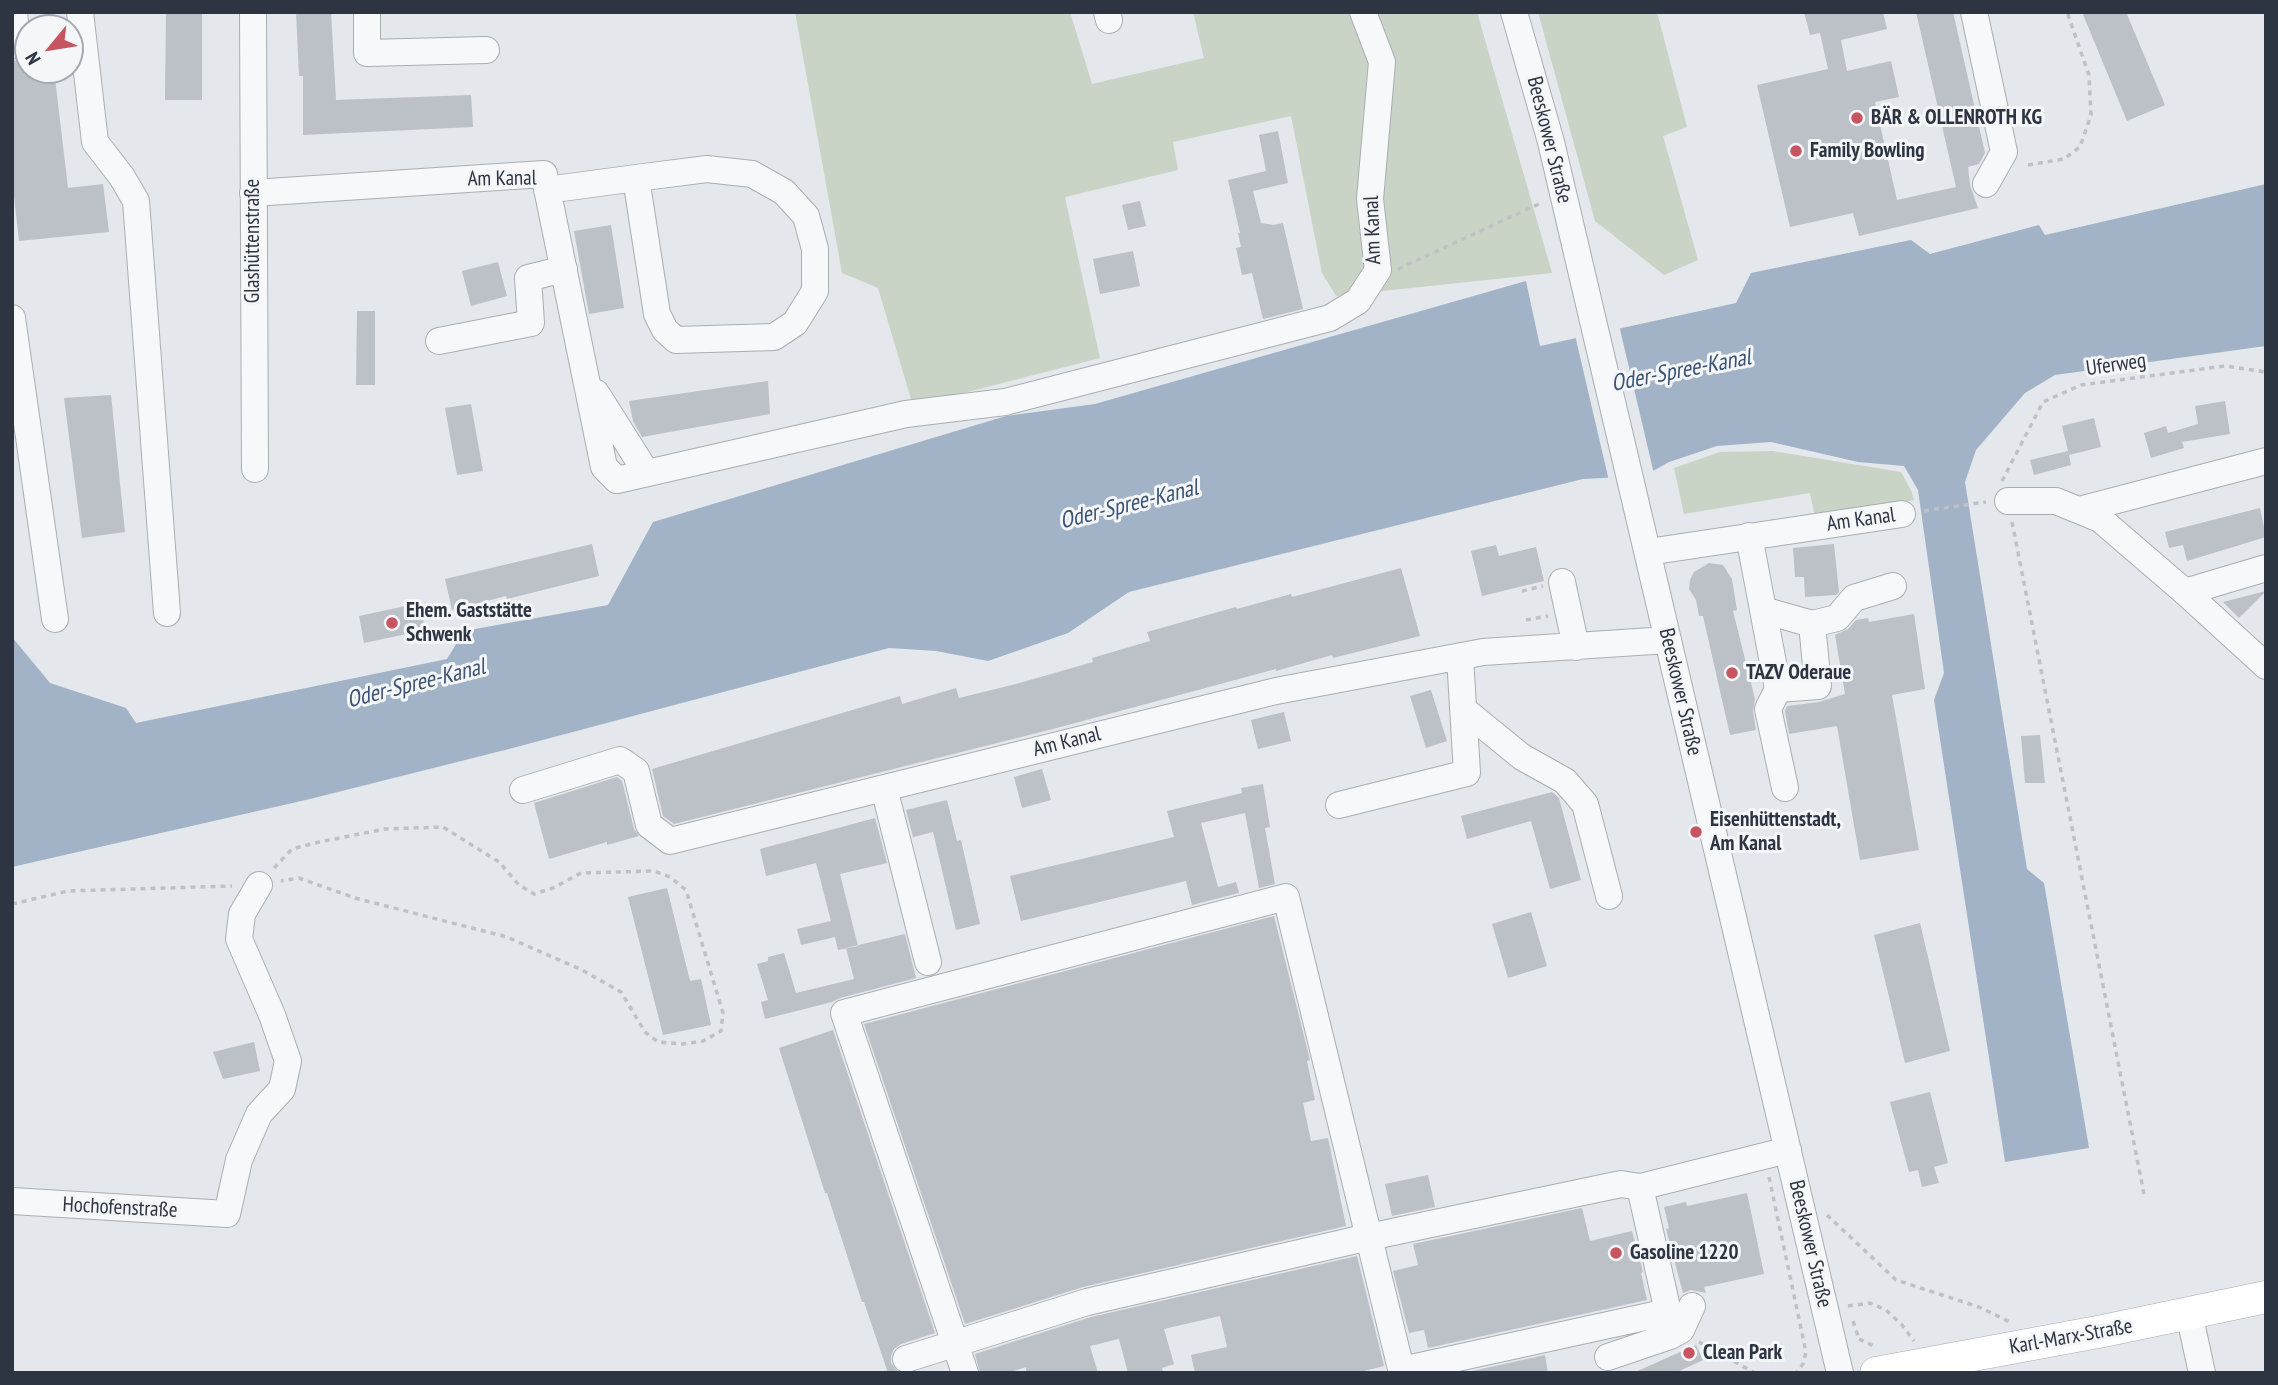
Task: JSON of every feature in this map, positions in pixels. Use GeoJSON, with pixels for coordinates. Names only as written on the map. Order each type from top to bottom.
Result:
{"type":"FeatureCollection","features":[{"type":"Feature","properties":{"kind":"main road","name":"Karl-Marx-Straße"},"geometry":{"type":"LineString","coordinates":[[1876,1373],[2266,1297]]}},
{"type":"Feature","properties":{"kind":"street"},"geometry":{"type":"LineString","coordinates":[[80,12],[95,142],[122,177],[136,201],[167,613]]}},
{"type":"Feature","properties":{"kind":"street","name":"Glashüttenstraße"},"geometry":{"type":"LineString","coordinates":[[253,12],[255,469]]}},
{"type":"Feature","properties":{"kind":"street"},"geometry":{"type":"LineString","coordinates":[[367,12],[368,53],[486,50]]}},
{"type":"Feature","properties":{"kind":"street","name":"Am Kanal"},"geometry":{"type":"LineString","coordinates":[[253,193],[544,174],[604,467],[617,480],[906,414],[1005,402],[1330,318],[1358,301],[1378,270],[1370,199],[1382,62],[1363,12]]}},
{"type":"Feature","properties":{"kind":"street","name":"Beeskower Straße"},"geometry":{"type":"LineString","coordinates":[[1514,12],[1551,142],[1840,1373]]}},
{"type":"Feature","properties":{"kind":"street"},"geometry":{"type":"LineString","coordinates":[[1974,12],[2004,152],[1986,184]]}},
{"type":"Feature","properties":{"kind":"street"},"geometry":{"type":"LineString","coordinates":[[547,190],[636,178],[707,169],[752,174],[784,192],[806,216],[815,249],[815,291],[795,323],[774,337],[676,340],[664,330],[657,314],[636,178]]}},
{"type":"Feature","properties":{"kind":"street"},"geometry":{"type":"LineString","coordinates":[[439,341],[531,323],[528,278],[564,269]]}},
{"type":"Feature","properties":{"kind":"street"},"geometry":{"type":"LineString","coordinates":[[12,318],[55,619]]}},
{"type":"Feature","properties":{"kind":"street"},"geometry":{"type":"LineString","coordinates":[[2079,510],[2266,461]]}},
{"type":"Feature","properties":{"kind":"street"},"geometry":{"type":"LineString","coordinates":[[1999,497],[2056,500],[2099,519],[2266,666]]}},
{"type":"Feature","properties":{"kind":"street","name":"Am Kanal"},"geometry":{"type":"LineString","coordinates":[[1648,552],[1902,514]]}},
{"type":"Feature","properties":{"kind":"street"},"geometry":{"type":"LineString","coordinates":[[1749,536],[1779,689],[1768,709],[1784,788]]}},
{"type":"Feature","properties":{"kind":"street"},"geometry":{"type":"LineString","coordinates":[[2185,592],[2266,568]]}},
{"type":"Feature","properties":{"kind":"street"},"geometry":{"type":"LineString","coordinates":[[1562,582],[1576,647]]}},
{"type":"Feature","properties":{"kind":"street"},"geometry":{"type":"LineString","coordinates":[[1763,610],[1812,624],[1837,618],[1854,598],[1893,586]]}},
{"type":"Feature","properties":{"kind":"street"},"geometry":{"type":"LineString","coordinates":[[1779,689],[1818,686],[1812,624]]}},
{"type":"Feature","properties":{"kind":"street","name":"Am Kanal"},"geometry":{"type":"LineString","coordinates":[[523,790],[620,760],[636,771],[649,825],[670,841],[1276,691],[1483,652],[1668,640]]}},
{"type":"Feature","properties":{"kind":"street"},"geometry":{"type":"LineString","coordinates":[[1339,805],[1467,773],[1460,657]]}},
{"type":"Feature","properties":{"kind":"street"},"geometry":{"type":"LineString","coordinates":[[1463,709],[1522,757],[1565,781],[1585,804],[1609,896]]}},
{"type":"Feature","properties":{"kind":"street"},"geometry":{"type":"LineString","coordinates":[[884,788],[928,962]]}},
{"type":"Feature","properties":{"kind":"street","name":"Hochofenstraße"},"geometry":{"type":"LineString","coordinates":[[12,1201],[227,1214],[239,1160],[259,1114],[282,1089],[288,1061],[272,1015],[239,939],[242,914],[258,885]]}},
{"type":"Feature","properties":{"kind":"street"},"geometry":{"type":"LineString","coordinates":[[965,1373],[844,1013],[1286,897],[1402,1371],[1680,1309]]}},
{"type":"Feature","properties":{"kind":"street"},"geometry":{"type":"LineString","coordinates":[[906,1359],[1087,1302],[1369,1237],[1621,1184],[1640,1187],[1788,1150]]}},
{"type":"Feature","properties":{"kind":"street"},"geometry":{"type":"LineString","coordinates":[[1609,1325],[1608,1365],[1681,1330],[1680,1309],[1640,1187]]}},
{"type":"Feature","properties":{"kind":"street"},"geometry":{"type":"LineString","coordinates":[[2189,1313],[2202,1373]]}},
{"type":"Feature","properties":{"kind":"path"},"geometry":{"type":"LineString","coordinates":[[2028,165],[2064,159],[2080,147],[2091,115],[2089,75],[2067,12]]}},
{"type":"Feature","properties":{"kind":"path"},"geometry":{"type":"LineString","coordinates":[[1372,278],[1414,264],[1548,199]]}},
{"type":"Feature","properties":{"kind":"path","name":"Uferweg"},"geometry":{"type":"LineString","coordinates":[[1999,497],[2043,402],[2081,384],[2225,366],[2266,372]]}},
{"type":"Feature","properties":{"kind":"path"},"geometry":{"type":"LineString","coordinates":[[1999,497],[2144,1194]]}},
{"type":"Feature","properties":{"kind":"path","name":"Am Kanal"},"geometry":{"type":"LineString","coordinates":[[1902,514],[1972,504],[1999,497]]}},
{"type":"Feature","properties":{"kind":"path"},"geometry":{"type":"LineString","coordinates":[[12,904],[68,891],[258,885],[299,878],[355,898],[507,937],[582,970],[621,992],[645,1032],[658,1042],[683,1044],[703,1041],[721,1031],[723,1013],[686,890],[670,877],[654,871],[582,873],[553,888],[534,894],[519,885],[499,862],[443,828],[385,829],[292,849],[258,885]]}},
{"type":"Feature","properties":{"kind":"path"},"geometry":{"type":"LineString","coordinates":[[1823,1212],[1896,1280],[1979,1307],[2011,1323]]}},
{"type":"Feature","properties":{"kind":"path"},"geometry":{"type":"LineString","coordinates":[[1848,1306],[1870,1303],[1886,1310],[1914,1341]]}},
{"type":"Feature","properties":{"kind":"green space"},"geometry":{"type":"Polygon","coordinates":[[[795,12],[1070,12],[1092,84],[1204,58],[1193,12],[1477,12],[1552,273],[1336,296],[1322,273],[1291,116],[1173,142],[1178,170],[1065,197],[1100,358],[913,406],[878,288],[842,273],[795,12]]]}},
{"type":"Feature","properties":{"kind":"green space"},"geometry":{"type":"Polygon","coordinates":[[[1538,12],[1657,12],[1687,127],[1663,136],[1698,260],[1664,275],[1595,221],[1538,12]]]}},
{"type":"Feature","properties":{"kind":"green space"},"geometry":{"type":"Polygon","coordinates":[[[1773,451],[1901,472],[1914,500],[1815,517],[1810,493],[1684,514],[1674,468],[1720,452],[1773,451]]]}},
{"type":"Feature","properties":{"kind":"water","name":"Oder-Spree-Kanal"},"geometry":{"type":"Polygon","coordinates":[[[2266,184],[2266,346],[2055,375],[2025,393],[1976,450],[1965,482],[2027,869],[2044,883],[2089,1148],[2005,1162],[1934,700],[1944,673],[1918,490],[1904,466],[1858,462],[1771,442],[1717,446],[1669,462],[1644,476],[1583,479],[1129,592],[1068,633],[988,661],[936,651],[889,648],[310,799],[12,867],[12,637],[50,683],[126,708],[136,723],[447,659],[464,631],[608,605],[653,522],[1006,416],[1095,404],[1526,281],[1540,346],[1736,303],[1751,273],[1911,240],[1930,254],[2039,225],[2045,235],[2266,184]]]}},
{"type":"Feature","properties":{"kind":"pier"},"geometry":{"type":"Polygon","coordinates":[[[1619,325],[1654,474],[1644,479],[1609,481],[1575,335],[1619,325]]]}},
{"type":"Feature","properties":{"kind":"building"},"geometry":{"type":"Polygon","coordinates":[[[166,12],[202,12],[202,100],[165,100],[166,12]]]}},
{"type":"Feature","properties":{"kind":"building"},"geometry":{"type":"Polygon","coordinates":[[[296,12],[331,12],[336,100],[471,95],[473,127],[303,135],[303,76],[299,76],[296,12]]]}},
{"type":"Feature","properties":{"kind":"building"},"geometry":{"type":"Polygon","coordinates":[[[1804,12],[1883,12],[1887,29],[1841,40],[1847,71],[1891,61],[1899,97],[1875,102],[1897,200],[1956,187],[1916,12],[1953,12],[1985,153],[1979,164],[1968,167],[1970,185],[1978,208],[1859,236],[1853,213],[1790,227],[1757,85],[1828,69],[1820,33],[1810,35],[1804,12]]]}},
{"type":"Feature","properties":{"kind":"building"},"geometry":{"type":"Polygon","coordinates":[[[2082,12],[2126,12],[2165,105],[2127,121],[2082,12]]]}},
{"type":"Feature","properties":{"kind":"building"},"geometry":{"type":"Polygon","coordinates":[[[12,60],[14,84],[56,84],[68,188],[103,184],[109,232],[19,241],[12,178],[12,60]]]}},
{"type":"Feature","properties":{"kind":"building"},"geometry":{"type":"Polygon","coordinates":[[[1278,131],[1288,183],[1253,191],[1261,223],[1283,223],[1303,309],[1263,319],[1252,273],[1242,275],[1236,248],[1241,247],[1240,233],[1228,180],[1266,171],[1259,135],[1278,131]]]}},
{"type":"Feature","properties":{"kind":"building"},"geometry":{"type":"Polygon","coordinates":[[[1140,201],[1146,226],[1128,230],[1122,205],[1140,201]]]}},
{"type":"Feature","properties":{"kind":"building"},"geometry":{"type":"Polygon","coordinates":[[[611,225],[624,308],[589,314],[574,231],[611,225]]]}},
{"type":"Feature","properties":{"kind":"building"},"geometry":{"type":"Polygon","coordinates":[[[1133,251],[1140,286],[1100,294],[1093,259],[1133,251]]]}},
{"type":"Feature","properties":{"kind":"building"},"geometry":{"type":"Polygon","coordinates":[[[498,262],[507,296],[471,306],[462,271],[498,262]]]}},
{"type":"Feature","properties":{"kind":"building"},"geometry":{"type":"Polygon","coordinates":[[[357,311],[375,311],[375,385],[356,385],[357,311]]]}},
{"type":"Feature","properties":{"kind":"building"},"geometry":{"type":"Polygon","coordinates":[[[768,381],[770,414],[642,437],[633,421],[629,401],[768,381]]]}},
{"type":"Feature","properties":{"kind":"building"},"geometry":{"type":"Polygon","coordinates":[[[111,395],[125,532],[82,538],[64,398],[111,395]]]}},
{"type":"Feature","properties":{"kind":"building"},"geometry":{"type":"Polygon","coordinates":[[[2225,401],[2230,434],[2182,442],[2184,448],[2151,458],[2144,433],[2166,426],[2168,433],[2198,424],[2195,406],[2225,401]]]}},
{"type":"Feature","properties":{"kind":"building"},"geometry":{"type":"Polygon","coordinates":[[[471,404],[483,471],[457,475],[445,408],[471,404]]]}},
{"type":"Feature","properties":{"kind":"building"},"geometry":{"type":"Polygon","coordinates":[[[2094,418],[2101,447],[2069,455],[2062,426],[2094,418]]]}},
{"type":"Feature","properties":{"kind":"building"},"geometry":{"type":"Polygon","coordinates":[[[2068,451],[2071,465],[2034,475],[2030,460],[2068,451]]]}},
{"type":"Feature","properties":{"kind":"building"},"geometry":{"type":"Polygon","coordinates":[[[2260,508],[2266,537],[2187,561],[2183,545],[2169,548],[2165,532],[2260,508]]]}},
{"type":"Feature","properties":{"kind":"building"},"geometry":{"type":"Polygon","coordinates":[[[592,544],[599,576],[452,610],[445,579],[592,544]]]}},
{"type":"Feature","properties":{"kind":"building"},"geometry":{"type":"Polygon","coordinates":[[[1834,544],[1839,592],[1836,595],[1805,597],[1804,577],[1795,577],[1793,548],[1834,544]]]}},
{"type":"Feature","properties":{"kind":"building"},"geometry":{"type":"Polygon","coordinates":[[[1496,545],[1499,556],[1536,547],[1544,581],[1482,596],[1471,551],[1496,545]]]}},
{"type":"Feature","properties":{"kind":"building","name":"TAZV Oderaue"},"geometry":{"type":"Polygon","coordinates":[[[1709,563],[1723,565],[1732,579],[1737,610],[1733,611],[1755,699],[1753,711],[1756,730],[1730,735],[1703,616],[1699,616],[1696,600],[1689,589],[1694,572],[1709,563]]]}},
{"type":"Feature","properties":{"kind":"building"},"geometry":{"type":"Polygon","coordinates":[[[1401,568],[1420,636],[1276,669],[1053,729],[674,824],[663,816],[652,769],[900,696],[902,704],[956,688],[959,698],[1016,684],[1093,662],[1092,658],[1150,641],[1147,632],[1236,607],[1237,609],[1291,594],[1292,597],[1401,568]]]}},
{"type":"Feature","properties":{"kind":"building"},"geometry":{"type":"Polygon","coordinates":[[[2266,591],[2239,618],[2223,602],[2266,591]]]}},
{"type":"Feature","properties":{"kind":"building","name":"Ehem. Gaststätte Schwenk"},"geometry":{"type":"Polygon","coordinates":[[[420,603],[425,630],[364,643],[359,616],[420,603]]]}},
{"type":"Feature","properties":{"kind":"building"},"geometry":{"type":"Polygon","coordinates":[[[1914,614],[1925,689],[1892,695],[1919,850],[1860,860],[1837,726],[1789,734],[1785,711],[1787,706],[1819,702],[1845,694],[1835,635],[1848,629],[1856,620],[1868,618],[1869,622],[1914,614]]]}},
{"type":"Feature","properties":{"kind":"building"},"geometry":{"type":"Polygon","coordinates":[[[1431,690],[1447,741],[1426,748],[1410,696],[1431,690]]]}},
{"type":"Feature","properties":{"kind":"building"},"geometry":{"type":"Polygon","coordinates":[[[1284,712],[1291,741],[1258,749],[1251,720],[1284,712]]]}},
{"type":"Feature","properties":{"kind":"building"},"geometry":{"type":"Polygon","coordinates":[[[2040,735],[2045,783],[2025,783],[2021,736],[2040,735]]]}},
{"type":"Feature","properties":{"kind":"building"},"geometry":{"type":"Polygon","coordinates":[[[1042,769],[1051,800],[1022,808],[1014,777],[1042,769]]]}},
{"type":"Feature","properties":{"kind":"building"},"geometry":{"type":"Polygon","coordinates":[[[617,777],[622,781],[634,829],[639,836],[607,845],[607,842],[549,859],[534,803],[617,777]]]}},
{"type":"Feature","properties":{"kind":"building"},"geometry":{"type":"Polygon","coordinates":[[[1263,784],[1270,827],[1265,828],[1275,884],[1259,888],[1245,813],[1201,823],[1218,887],[1236,882],[1239,893],[1192,905],[1186,881],[1021,921],[1010,876],[1174,837],[1167,811],[1242,793],[1241,788],[1263,784]]]}},
{"type":"Feature","properties":{"kind":"building"},"geometry":{"type":"Polygon","coordinates":[[[1552,792],[1559,798],[1581,880],[1550,889],[1531,821],[1467,839],[1461,816],[1552,792]]]}},
{"type":"Feature","properties":{"kind":"building"},"geometry":{"type":"Polygon","coordinates":[[[947,800],[957,841],[961,840],[980,924],[956,930],[933,832],[913,837],[906,810],[947,800]]]}},
{"type":"Feature","properties":{"kind":"building"},"geometry":{"type":"Polygon","coordinates":[[[875,818],[887,863],[840,874],[858,946],[838,950],[835,937],[801,945],[797,929],[831,921],[816,863],[766,876],[760,849],[875,818]]]}},
{"type":"Feature","properties":{"kind":"building"},"geometry":{"type":"Polygon","coordinates":[[[667,888],[690,981],[701,979],[711,1025],[663,1035],[628,897],[667,888]]]}},
{"type":"Feature","properties":{"kind":"building"},"geometry":{"type":"Polygon","coordinates":[[[1531,912],[1547,966],[1508,978],[1492,924],[1531,912]]]}},
{"type":"Feature","properties":{"kind":"building"},"geometry":{"type":"Polygon","coordinates":[[[1274,916],[1310,1060],[1307,1061],[1315,1100],[1303,1103],[1311,1141],[1328,1138],[1346,1226],[1083,1287],[965,1324],[864,1024],[1274,916]]]}},
{"type":"Feature","properties":{"kind":"building"},"geometry":{"type":"Polygon","coordinates":[[[1920,923],[1950,1051],[1905,1063],[1874,935],[1920,923]]]}},
{"type":"Feature","properties":{"kind":"building"},"geometry":{"type":"Polygon","coordinates":[[[905,934],[916,978],[765,1019],[761,1002],[768,1000],[757,964],[768,961],[768,957],[784,953],[796,993],[854,979],[846,948],[905,934]]]}},
{"type":"Feature","properties":{"kind":"building"},"geometry":{"type":"Polygon","coordinates":[[[833,1030],[935,1333],[901,1344],[894,1349],[891,1363],[899,1373],[888,1373],[825,1193],[779,1048],[833,1030]]]}},
{"type":"Feature","properties":{"kind":"building"},"geometry":{"type":"Polygon","coordinates":[[[254,1042],[260,1071],[223,1079],[213,1052],[254,1042]]]}},
{"type":"Feature","properties":{"kind":"building"},"geometry":{"type":"Polygon","coordinates":[[[1930,1092],[1948,1163],[1934,1167],[1939,1183],[1922,1187],[1918,1170],[1909,1172],[1890,1102],[1930,1092]]]}},
{"type":"Feature","properties":{"kind":"building"},"geometry":{"type":"Polygon","coordinates":[[[1428,1175],[1435,1207],[1392,1216],[1385,1184],[1428,1175]]]}},
{"type":"Feature","properties":{"kind":"building"},"geometry":{"type":"Polygon","coordinates":[[[1747,1193],[1764,1274],[1704,1287],[1706,1293],[1691,1290],[1683,1293],[1666,1229],[1669,1228],[1664,1207],[1686,1202],[1687,1206],[1747,1193]]]}},
{"type":"Feature","properties":{"kind":"building"},"geometry":{"type":"Polygon","coordinates":[[[1582,1208],[1590,1241],[1632,1231],[1647,1300],[1428,1348],[1424,1330],[1409,1333],[1393,1271],[1418,1265],[1413,1244],[1582,1208]]]}},
{"type":"Feature","properties":{"kind":"building"},"geometry":{"type":"Polygon","coordinates":[[[1357,1256],[1384,1366],[1356,1373],[1195,1373],[1191,1355],[1227,1347],[1220,1316],[1164,1329],[1174,1364],[1162,1368],[1163,1373],[1128,1373],[1119,1339],[1090,1346],[1098,1373],[1026,1373],[1026,1367],[1008,1373],[980,1373],[975,1354],[1091,1317],[1357,1256]]]}},
{"type":"Feature","properties":{"kind":"building","name":"Clean Park"},"geometry":{"type":"Polygon","coordinates":[[[1696,1345],[1703,1360],[1675,1373],[1633,1373],[1696,1345]]]}},
{"type":"Feature","properties":{"kind":"building"},"geometry":{"type":"Polygon","coordinates":[[[1545,1355],[1548,1373],[1463,1373],[1545,1355]]]}},
{"type":"Feature","properties":{"kind":"place","name":"BÄR & OLLENROTH KG"},"geometry":{"type":"Point","coordinates":[1857,118]}},
{"type":"Feature","properties":{"kind":"place","name":"Family Bowling"},"geometry":{"type":"Point","coordinates":[1796,151]}},
{"type":"Feature","properties":{"kind":"place","name":"Ehem. Gaststätte Schwenk"},"geometry":{"type":"Point","coordinates":[392,623]}},
{"type":"Feature","properties":{"kind":"place","name":"TAZV Oderaue"},"geometry":{"type":"Point","coordinates":[1732,673]}},
{"type":"Feature","properties":{"kind":"place","name":"Eisenhüttenstadt, Am Kanal"},"geometry":{"type":"Point","coordinates":[1696,832]}},
{"type":"Feature","properties":{"kind":"place","name":"Gasoline 1220"},"geometry":{"type":"Point","coordinates":[1616,1253]}},
{"type":"Feature","properties":{"kind":"place","name":"Clean Park"},"geometry":{"type":"Point","coordinates":[1689,1353]}}]}
